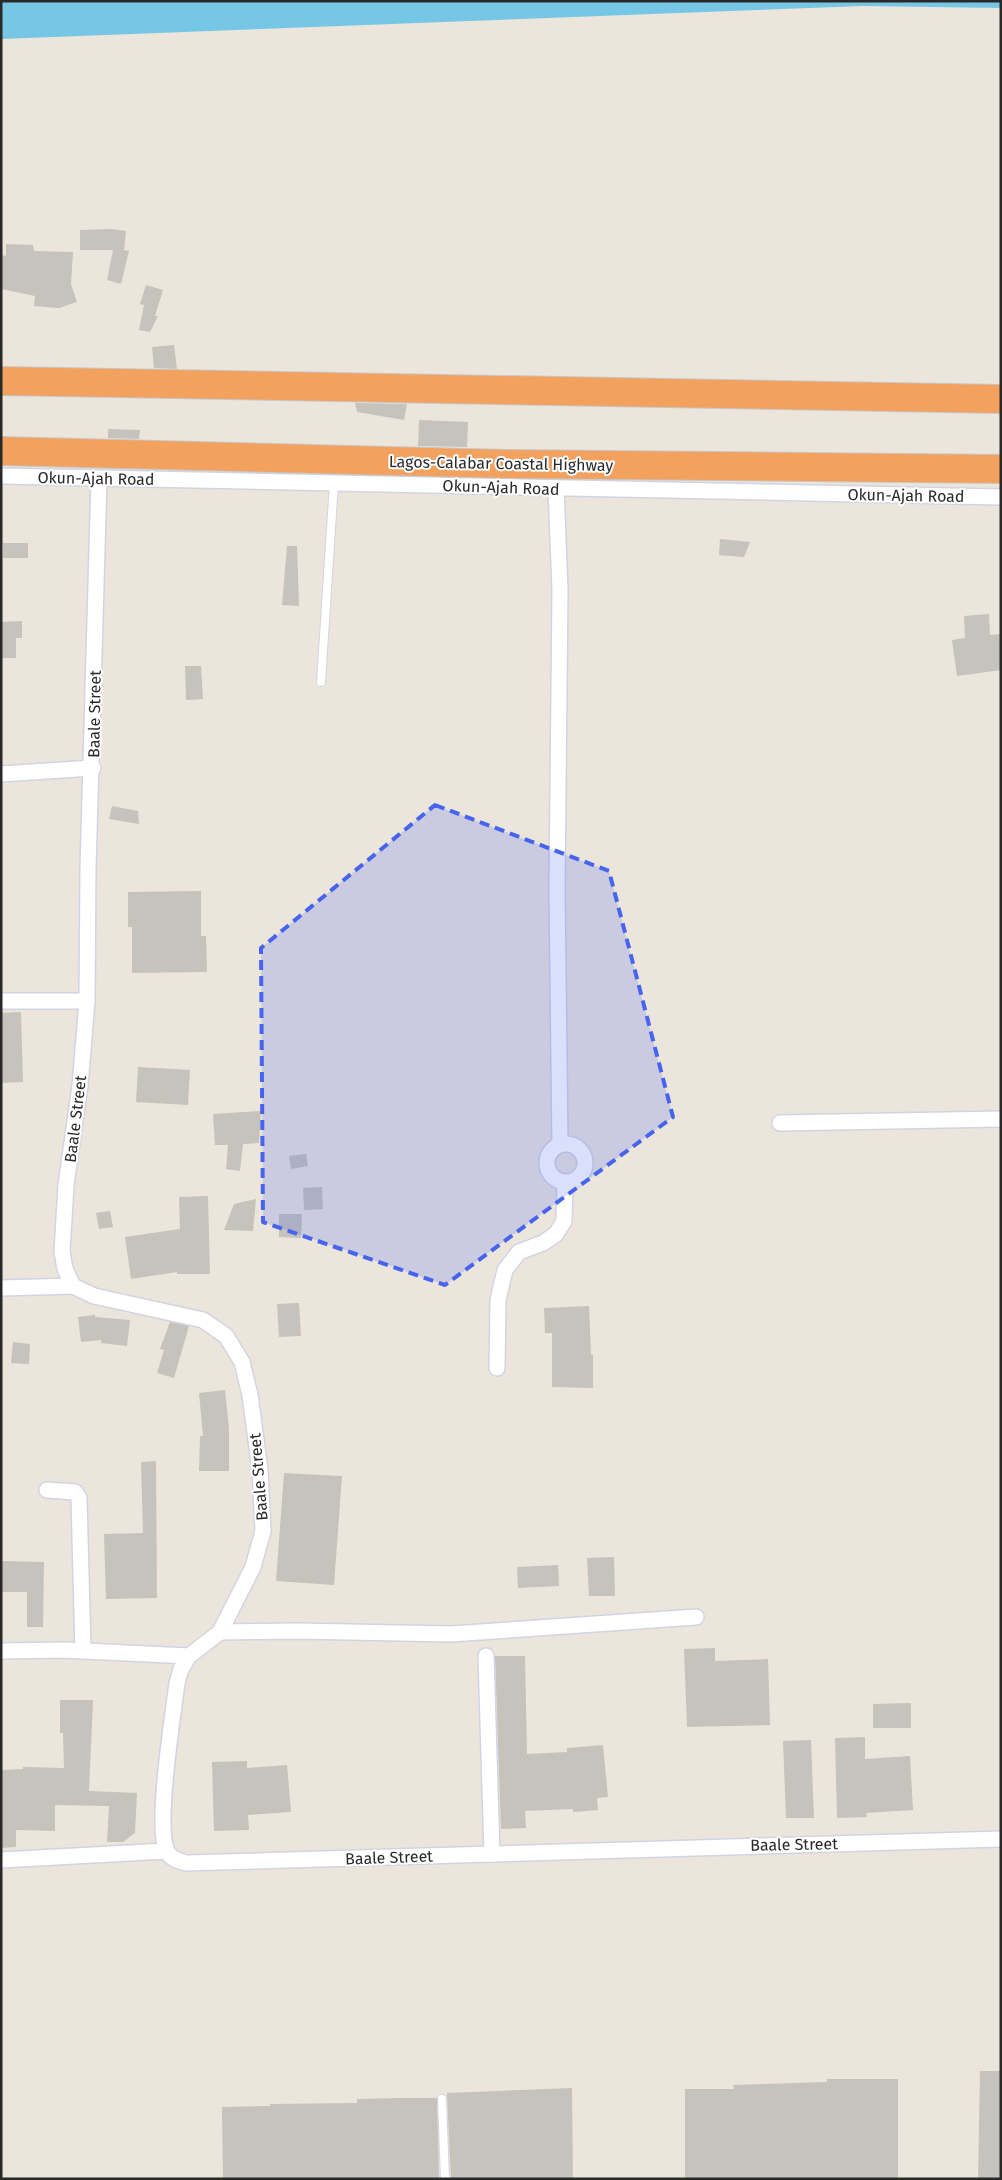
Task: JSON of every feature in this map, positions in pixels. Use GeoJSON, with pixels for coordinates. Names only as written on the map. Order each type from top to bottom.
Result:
{"type":"FeatureCollection","features":[{"type":"Feature","properties":{"kind":"highway"},"geometry":{"type":"LineString","coordinates":[[1,381],[1001,399]]}},
{"type":"Feature","properties":{"kind":"highway","name":"Lagos-Calabar Coastal Highway"},"geometry":{"type":"LineString","coordinates":[[1,451],[507,464],[1001,470]]}},
{"type":"Feature","properties":{"kind":"street","name":"Okun-Ajah Road"},"geometry":{"type":"LineString","coordinates":[[1,476],[1001,497]]}},
{"type":"Feature","properties":{"kind":"street","name":"Baale Street"},"geometry":{"type":"LineString","coordinates":[[99,478],[88,868],[87,1001],[80,1086],[66,1185],[62,1252],[65,1269],[73,1286],[94,1296],[203,1320],[226,1336],[242,1362],[250,1395],[259,1461],[263,1531],[253,1567],[220,1632],[189,1656],[181,1669],[177,1682],[164,1804],[163,1828],[166,1851],[172,1858],[186,1863],[1001,1839]]}},
{"type":"Feature","properties":{"kind":"street"},"geometry":{"type":"LineString","coordinates":[[556,488],[560,590],[557,890],[560,1144]]}},
{"type":"Feature","properties":{"kind":"street"},"geometry":{"type":"LineString","coordinates":[[1,774],[92,768]]}},
{"type":"Feature","properties":{"kind":"street"},"geometry":{"type":"LineString","coordinates":[[1,1001],[87,1001]]}},
{"type":"Feature","properties":{"kind":"street"},"geometry":{"type":"LineString","coordinates":[[780,1123],[1001,1119]]}},
{"type":"Feature","properties":{"kind":"street"},"geometry":{"type":"LineString","coordinates":[[560,1144],[574,1145],[584,1154],[586,1167],[578,1178],[565,1182],[553,1177],[547,1165],[550,1152],[560,1144]]}},
{"type":"Feature","properties":{"kind":"street"},"geometry":{"type":"LineString","coordinates":[[497,1368],[498,1300],[505,1270],[519,1252],[544,1243],[556,1234],[564,1222],[565,1182]]}},
{"type":"Feature","properties":{"kind":"street"},"geometry":{"type":"LineString","coordinates":[[1,1288],[73,1286]]}},
{"type":"Feature","properties":{"kind":"street"},"geometry":{"type":"LineString","coordinates":[[47,1490],[75,1492],[79,1498],[83,1651]]}},
{"type":"Feature","properties":{"kind":"street"},"geometry":{"type":"LineString","coordinates":[[220,1632],[298,1631],[451,1634],[696,1617]]}},
{"type":"Feature","properties":{"kind":"street"},"geometry":{"type":"LineString","coordinates":[[1,1651],[83,1651],[189,1656]]}},
{"type":"Feature","properties":{"kind":"street"},"geometry":{"type":"LineString","coordinates":[[486,1656],[492,1854]]}},
{"type":"Feature","properties":{"kind":"street"},"geometry":{"type":"LineString","coordinates":[[1,1860],[166,1851]]}},
{"type":"Feature","properties":{"kind":"lane"},"geometry":{"type":"LineString","coordinates":[[321,682],[334,483]]}},
{"type":"Feature","properties":{"kind":"lane"},"geometry":{"type":"LineString","coordinates":[[442,2099],[445,2179]]}},
{"type":"Feature","properties":{"kind":"highlighted area"},"geometry":{"type":"Polygon","coordinates":[[[435,805],[609,871],[673,1117],[445,1285],[263,1222],[261,948],[435,805]]]}},
{"type":"Feature","properties":{"kind":"water"},"geometry":{"type":"Polygon","coordinates":[[[1,1],[1001,1],[1001,8],[863,6],[1,39],[1,1]]]}},
{"type":"Feature","properties":{"kind":"building"},"geometry":{"type":"Polygon","coordinates":[[[111,229],[126,231],[124,250],[129,251],[121,284],[107,280],[113,250],[80,250],[80,230],[111,229]]]}},
{"type":"Feature","properties":{"kind":"building"},"geometry":{"type":"Polygon","coordinates":[[[6,244],[33,245],[34,251],[73,252],[71,284],[77,302],[59,308],[34,306],[35,296],[1,289],[1,255],[6,256],[6,244]]]}},
{"type":"Feature","properties":{"kind":"building"},"geometry":{"type":"Polygon","coordinates":[[[146,285],[163,290],[155,316],[158,316],[150,332],[139,330],[144,305],[140,304],[146,285]]]}},
{"type":"Feature","properties":{"kind":"building"},"geometry":{"type":"Polygon","coordinates":[[[174,345],[177,369],[154,368],[152,347],[174,345]]]}},
{"type":"Feature","properties":{"kind":"building"},"geometry":{"type":"Polygon","coordinates":[[[355,403],[407,404],[404,420],[357,412],[355,403]]]}},
{"type":"Feature","properties":{"kind":"building"},"geometry":{"type":"Polygon","coordinates":[[[419,420],[468,422],[467,447],[418,446],[419,420]]]}},
{"type":"Feature","properties":{"kind":"building"},"geometry":{"type":"Polygon","coordinates":[[[108,429],[140,430],[139,439],[108,438],[108,429]]]}},
{"type":"Feature","properties":{"kind":"building"},"geometry":{"type":"Polygon","coordinates":[[[720,539],[750,542],[744,557],[719,555],[720,539]]]}},
{"type":"Feature","properties":{"kind":"building"},"geometry":{"type":"Polygon","coordinates":[[[3,543],[28,543],[28,558],[3,558],[3,543]]]}},
{"type":"Feature","properties":{"kind":"building"},"geometry":{"type":"Polygon","coordinates":[[[287,546],[297,546],[299,606],[282,605],[287,546]]]}},
{"type":"Feature","properties":{"kind":"building"},"geometry":{"type":"Polygon","coordinates":[[[989,614],[990,635],[1001,634],[1001,670],[957,676],[952,640],[965,638],[964,616],[989,614]]]}},
{"type":"Feature","properties":{"kind":"building"},"geometry":{"type":"Polygon","coordinates":[[[22,621],[22,638],[16,638],[16,658],[1,658],[1,622],[22,621]]]}},
{"type":"Feature","properties":{"kind":"building"},"geometry":{"type":"Polygon","coordinates":[[[185,666],[201,666],[203,699],[186,700],[185,666]]]}},
{"type":"Feature","properties":{"kind":"building"},"geometry":{"type":"Polygon","coordinates":[[[112,806],[138,811],[139,824],[109,819],[112,806]]]}},
{"type":"Feature","properties":{"kind":"building"},"geometry":{"type":"Polygon","coordinates":[[[201,891],[201,936],[206,936],[207,972],[132,973],[132,927],[128,927],[128,892],[201,891]]]}},
{"type":"Feature","properties":{"kind":"building"},"geometry":{"type":"Polygon","coordinates":[[[21,1012],[23,1082],[1,1083],[1,1013],[21,1012]]]}},
{"type":"Feature","properties":{"kind":"building"},"geometry":{"type":"Polygon","coordinates":[[[138,1067],[190,1070],[188,1105],[136,1102],[138,1067]]]}},
{"type":"Feature","properties":{"kind":"building"},"geometry":{"type":"Polygon","coordinates":[[[261,1111],[259,1143],[243,1144],[240,1171],[226,1169],[228,1145],[215,1145],[213,1114],[261,1111]]]}},
{"type":"Feature","properties":{"kind":"building"},"geometry":{"type":"Polygon","coordinates":[[[306,1154],[308,1166],[291,1169],[289,1156],[306,1154]]]}},
{"type":"Feature","properties":{"kind":"building"},"geometry":{"type":"Polygon","coordinates":[[[322,1187],[323,1209],[304,1210],[303,1188],[322,1187]]]}},
{"type":"Feature","properties":{"kind":"building"},"geometry":{"type":"Polygon","coordinates":[[[208,1196],[210,1274],[177,1274],[177,1272],[131,1279],[125,1237],[180,1229],[179,1197],[208,1196]]]}},
{"type":"Feature","properties":{"kind":"building"},"geometry":{"type":"Polygon","coordinates":[[[256,1199],[253,1231],[224,1230],[234,1204],[256,1199]]]}},
{"type":"Feature","properties":{"kind":"building"},"geometry":{"type":"Polygon","coordinates":[[[110,1211],[113,1227],[99,1229],[96,1213],[110,1211]]]}},
{"type":"Feature","properties":{"kind":"building"},"geometry":{"type":"Polygon","coordinates":[[[279,1214],[302,1214],[301,1238],[279,1237],[279,1214]]]}},
{"type":"Feature","properties":{"kind":"building"},"geometry":{"type":"Polygon","coordinates":[[[299,1303],[301,1336],[279,1337],[277,1304],[299,1303]]]}},
{"type":"Feature","properties":{"kind":"building"},"geometry":{"type":"Polygon","coordinates":[[[589,1306],[591,1355],[593,1355],[593,1388],[552,1387],[552,1333],[545,1333],[544,1308],[589,1306]]]}},
{"type":"Feature","properties":{"kind":"building"},"geometry":{"type":"Polygon","coordinates":[[[95,1315],[95,1317],[130,1320],[127,1346],[101,1343],[101,1340],[81,1342],[78,1317],[95,1315]]]}},
{"type":"Feature","properties":{"kind":"building"},"geometry":{"type":"Polygon","coordinates":[[[170,1322],[189,1326],[174,1378],[157,1373],[164,1350],[160,1349],[170,1322]]]}},
{"type":"Feature","properties":{"kind":"building"},"geometry":{"type":"Polygon","coordinates":[[[13,1342],[30,1344],[29,1364],[11,1363],[13,1342]]]}},
{"type":"Feature","properties":{"kind":"building"},"geometry":{"type":"Polygon","coordinates":[[[225,1390],[229,1427],[229,1471],[199,1471],[200,1436],[203,1436],[199,1393],[225,1390]]]}},
{"type":"Feature","properties":{"kind":"building"},"geometry":{"type":"Polygon","coordinates":[[[156,1461],[157,1598],[106,1599],[104,1534],[143,1533],[141,1462],[156,1461]]]}},
{"type":"Feature","properties":{"kind":"building"},"geometry":{"type":"Polygon","coordinates":[[[284,1473],[342,1476],[334,1585],[276,1581],[284,1473]]]}},
{"type":"Feature","properties":{"kind":"building"},"geometry":{"type":"Polygon","coordinates":[[[614,1557],[615,1596],[589,1596],[587,1558],[614,1557]]]}},
{"type":"Feature","properties":{"kind":"building"},"geometry":{"type":"Polygon","coordinates":[[[1,1561],[44,1562],[43,1627],[27,1627],[27,1592],[1,1592],[1,1561]]]}},
{"type":"Feature","properties":{"kind":"building"},"geometry":{"type":"Polygon","coordinates":[[[558,1565],[559,1586],[518,1588],[517,1567],[558,1565]]]}},
{"type":"Feature","properties":{"kind":"building"},"geometry":{"type":"Polygon","coordinates":[[[715,1648],[715,1661],[768,1659],[770,1725],[687,1727],[684,1649],[715,1648]]]}},
{"type":"Feature","properties":{"kind":"building"},"geometry":{"type":"Polygon","coordinates":[[[495,1656],[525,1656],[527,1754],[567,1752],[567,1748],[603,1745],[608,1797],[597,1798],[598,1810],[573,1812],[573,1809],[525,1811],[526,1828],[501,1829],[495,1656]]]}},
{"type":"Feature","properties":{"kind":"building"},"geometry":{"type":"Polygon","coordinates":[[[60,1700],[93,1700],[89,1791],[137,1793],[135,1833],[123,1842],[107,1842],[109,1806],[55,1805],[55,1831],[16,1830],[16,1847],[1,1848],[1,1770],[23,1769],[23,1767],[64,1768],[63,1733],[60,1733],[60,1700]]]}},
{"type":"Feature","properties":{"kind":"building"},"geometry":{"type":"Polygon","coordinates":[[[911,1703],[911,1728],[873,1728],[873,1704],[911,1703]]]}},
{"type":"Feature","properties":{"kind":"building"},"geometry":{"type":"Polygon","coordinates":[[[865,1737],[865,1759],[910,1756],[913,1810],[866,1813],[867,1817],[837,1818],[835,1738],[865,1737]]]}},
{"type":"Feature","properties":{"kind":"building"},"geometry":{"type":"Polygon","coordinates":[[[811,1740],[814,1818],[786,1818],[783,1741],[811,1740]]]}},
{"type":"Feature","properties":{"kind":"building"},"geometry":{"type":"Polygon","coordinates":[[[247,1761],[247,1768],[287,1765],[291,1812],[248,1815],[249,1830],[214,1831],[212,1762],[247,1761]]]}},
{"type":"Feature","properties":{"kind":"building"},"geometry":{"type":"Polygon","coordinates":[[[980,2071],[1001,2071],[1001,2179],[978,2179],[980,2071]]]}},
{"type":"Feature","properties":{"kind":"building"},"geometry":{"type":"Polygon","coordinates":[[[827,2079],[898,2079],[898,2179],[685,2179],[685,2089],[734,2089],[733,2085],[827,2082],[827,2079]]]}},
{"type":"Feature","properties":{"kind":"building"},"geometry":{"type":"Polygon","coordinates":[[[572,2088],[573,2179],[451,2179],[447,2093],[572,2088]]]}},
{"type":"Feature","properties":{"kind":"building"},"geometry":{"type":"Polygon","coordinates":[[[437,2098],[439,2179],[223,2179],[222,2107],[270,2106],[270,2104],[357,2103],[357,2099],[437,2098]]]}}]}
